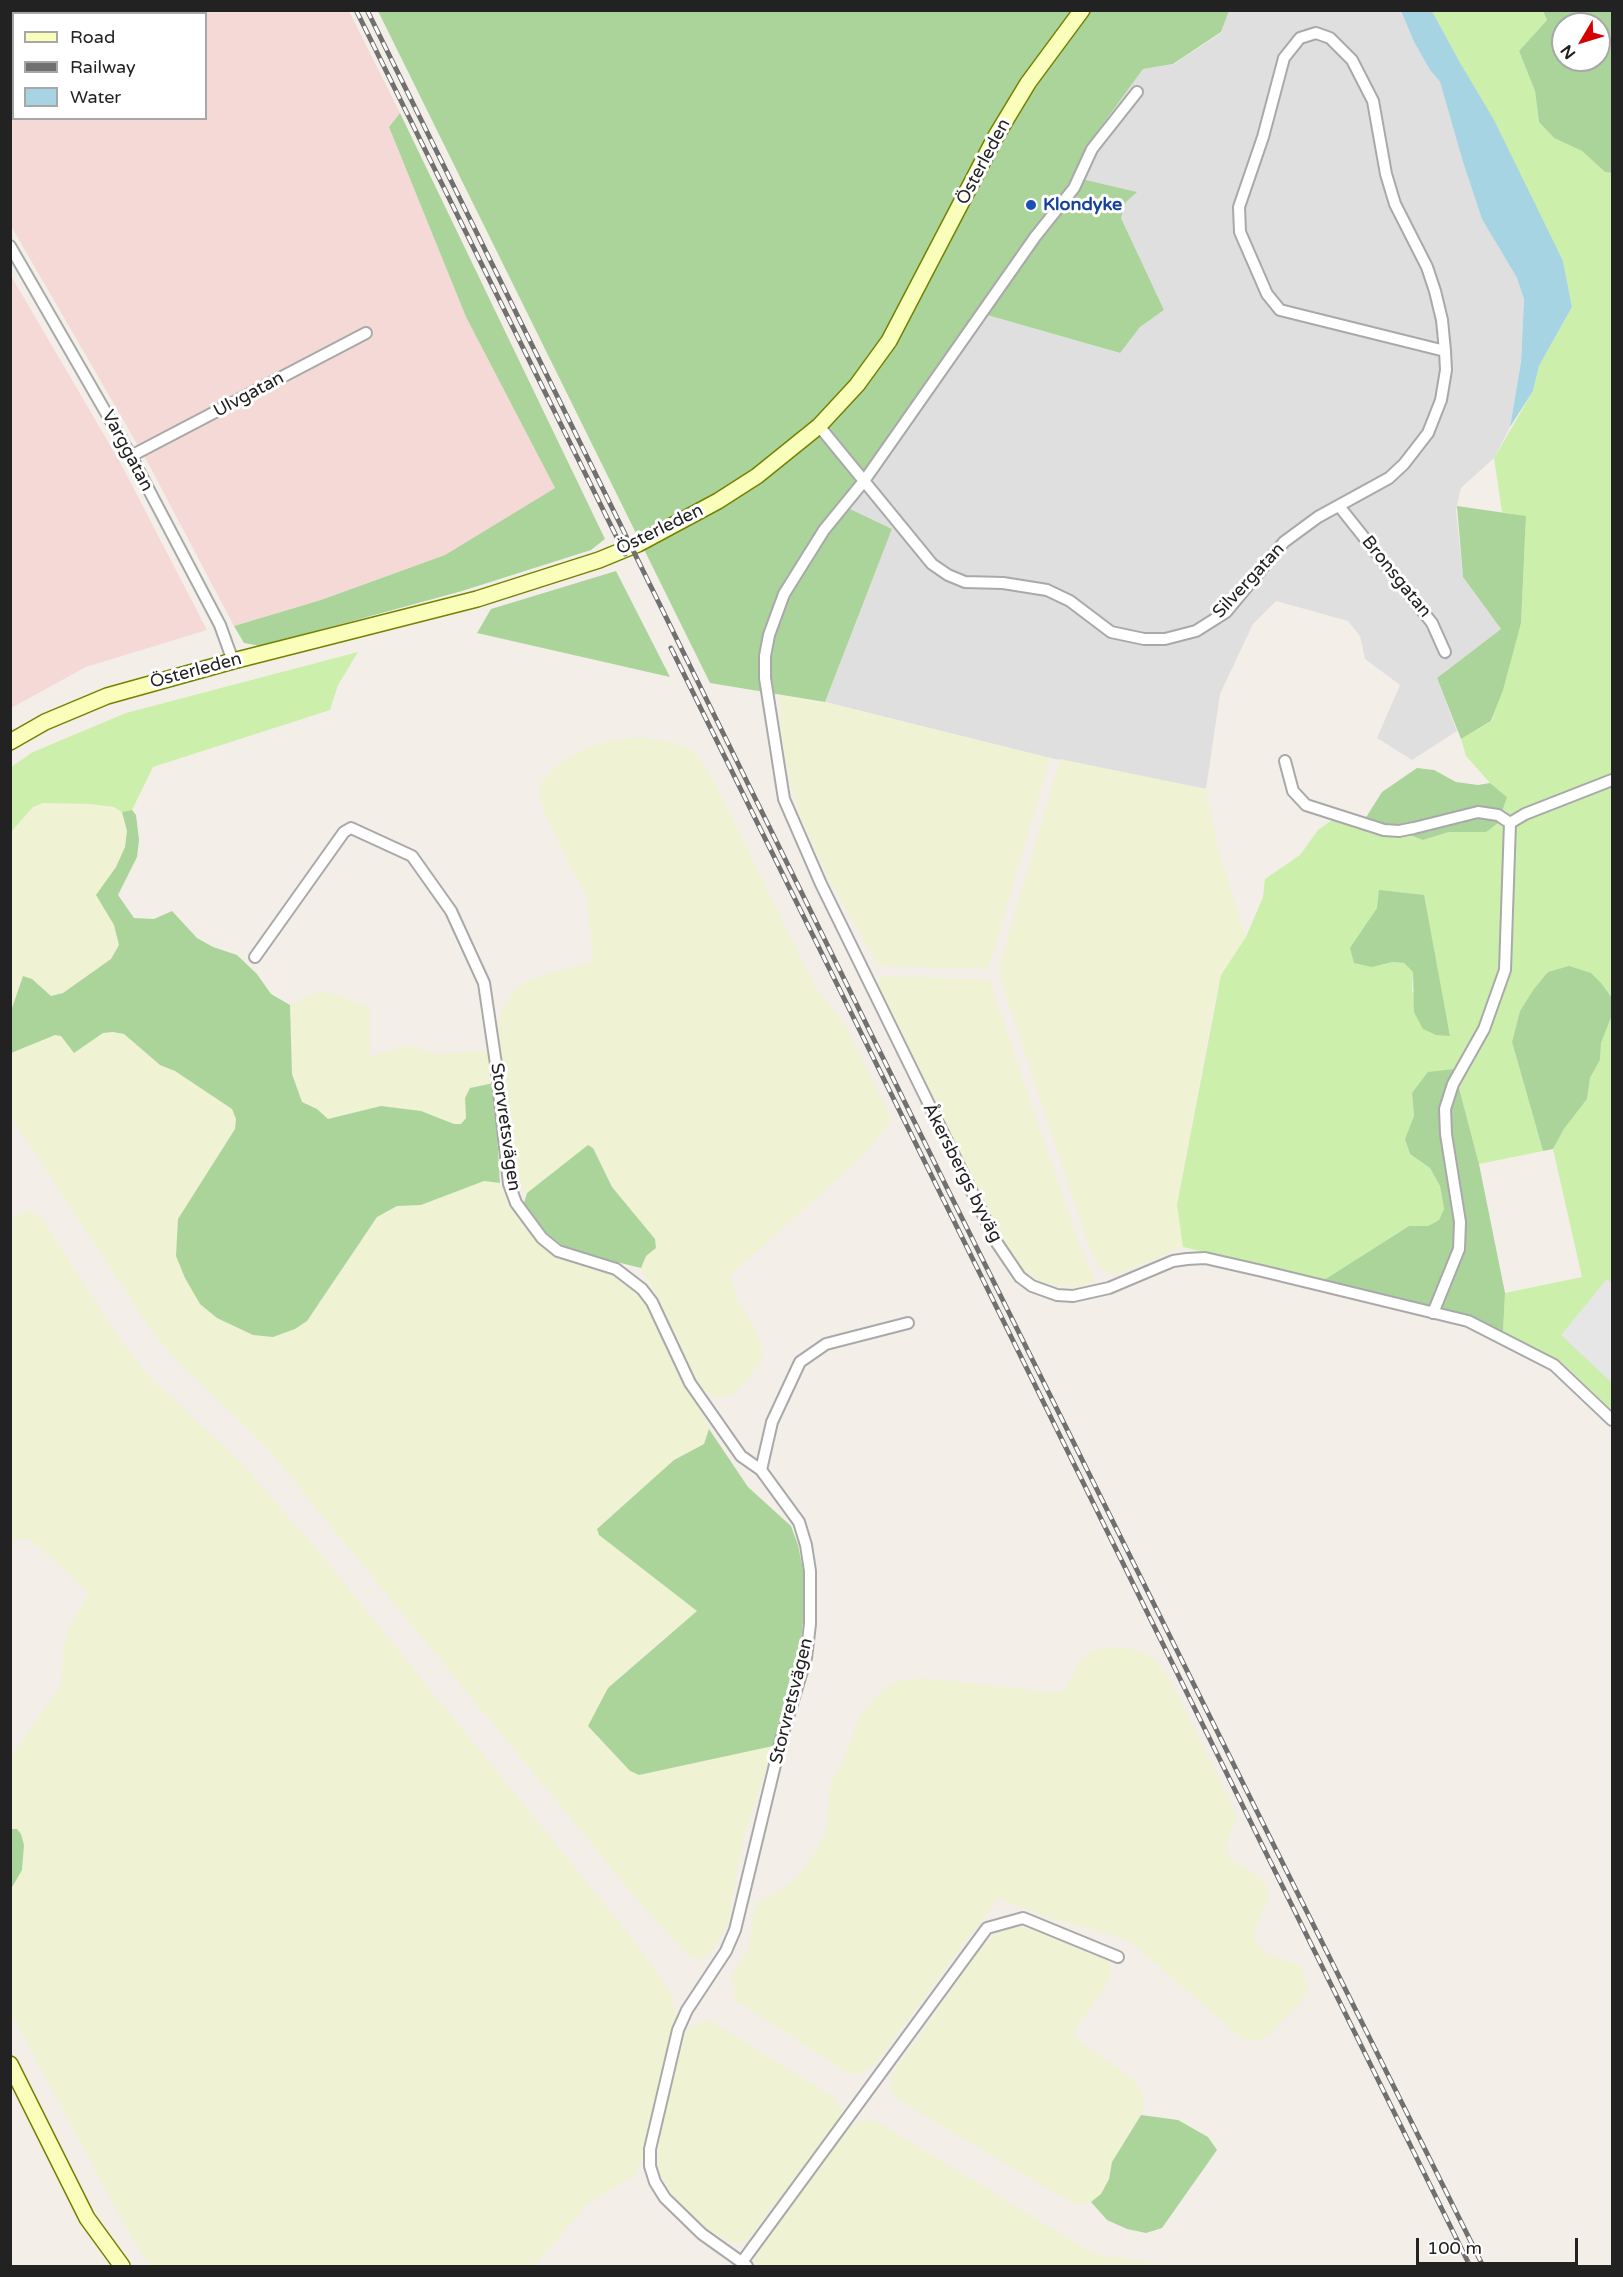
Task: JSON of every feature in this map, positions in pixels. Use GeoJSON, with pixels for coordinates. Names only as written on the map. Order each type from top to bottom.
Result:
{"type":"FeatureCollection","features":[{"type":"Feature","properties":{"kind":"street","name":"Österleden"},"geometry":{"type":"LineString","coordinates":[[10,742],[45,722],[107,696],[233,661],[477,599],[599,560],[638,543],[718,501],[757,476],[819,426],[857,386],[889,341],[996,136],[1028,83],[1082,10]]}},
{"type":"Feature","properties":{"kind":"street","name":"Silvergatan"},"geometry":{"type":"LineString","coordinates":[[819,426],[932,564],[948,575],[965,582],[1004,583],[1047,590],[1070,602],[1111,632],[1144,639],[1180,637],[1226,612],[1284,542],[1318,517],[1389,478],[1404,464],[1428,433],[1441,400],[1445,351],[1442,320],[1427,267],[1395,204],[1386,174],[1378,117],[1366,86],[1352,60],[1322,33],[1305,35],[1294,43],[1284,58],[1263,137],[1239,207],[1240,232],[1267,294],[1280,310],[1445,351]]}},
{"type":"Feature","properties":{"kind":"street","name":"Åkersbergs byväg"},"geometry":{"type":"LineString","coordinates":[[1137,92],[1092,149],[1074,188],[1035,237],[864,481],[803,560],[784,594],[769,635],[765,656],[765,678],[784,799],[806,853],[907,1063],[1009,1264],[1032,1286],[1057,1295],[1073,1296],[1109,1288],[1173,1261],[1204,1258],[1468,1321],[1554,1365],[1612,1420]]}},
{"type":"Feature","properties":{"kind":"street","name":"Varggatan"},"geometry":{"type":"LineString","coordinates":[[10,246],[131,456],[220,625],[233,661]]}},
{"type":"Feature","properties":{"kind":"street","name":"Ulvgatan"},"geometry":{"type":"LineString","coordinates":[[131,456],[366,333]]}},
{"type":"Feature","properties":{"kind":"street","name":"Bronsgatan"},"geometry":{"type":"LineString","coordinates":[[1339,506],[1432,623],[1445,652]]}},
{"type":"Feature","properties":{"kind":"street"},"geometry":{"type":"LineString","coordinates":[[1285,761],[1293,792],[1306,805],[1384,830],[1414,828],[1478,812],[1498,815],[1510,823]]}},
{"type":"Feature","properties":{"kind":"street"},"geometry":{"type":"LineString","coordinates":[[1510,823],[1525,814],[1612,780]]}},
{"type":"Feature","properties":{"kind":"street"},"geometry":{"type":"LineString","coordinates":[[1433,1313],[1459,1249],[1460,1222],[1446,1134],[1445,1109],[1453,1084],[1484,1029],[1504,970],[1510,823]]}},
{"type":"Feature","properties":{"kind":"street","name":"Storvretsvägen"},"geometry":{"type":"LineString","coordinates":[[255,957],[344,832],[351,828],[412,856],[451,911],[484,982],[496,1064],[509,1184],[516,1203],[542,1238],[558,1251],[616,1269],[642,1288],[652,1302],[690,1383],[741,1456],[761,1470],[799,1522],[810,1571],[810,1624],[806,1659],[781,1740],[735,1930],[726,1951],[687,2010],[678,2030],[657,2118],[650,2166],[655,2182],[664,2198],[680,2215],[722,2250],[745,2264]]}},
{"type":"Feature","properties":{"kind":"street"},"geometry":{"type":"LineString","coordinates":[[761,1470],[772,1422],[800,1362],[826,1344],[908,1323]]}},
{"type":"Feature","properties":{"kind":"street"},"geometry":{"type":"LineString","coordinates":[[745,2264],[987,1928],[1023,1918],[1118,1957]]}},
{"type":"Feature","properties":{"kind":"street"},"geometry":{"type":"LineString","coordinates":[[10,2064],[87,2218],[122,2266]]}},
{"type":"Feature","properties":{"kind":"shaded area"},"geometry":{"type":"Polygon","coordinates":[[[10,11],[349,11],[400,113],[389,127],[466,317],[555,488],[445,555],[321,600],[234,626],[148,463],[11,226],[10,11]]]}},
{"type":"Feature","properties":{"kind":"shaded area"},"geometry":{"type":"Polygon","coordinates":[[[1229,11],[1401,11],[1414,42],[1430,70],[1440,82],[1482,218],[1517,278],[1524,299],[1521,362],[1510,427],[1494,458],[1461,488],[1456,510],[1463,577],[1501,629],[1437,678],[1457,731],[1412,760],[1377,738],[1400,685],[1365,659],[1360,636],[1348,621],[1276,601],[1253,624],[1220,694],[1206,789],[1050,758],[825,702],[892,529],[848,508],[873,478],[987,315],[1119,353],[1140,327],[1164,310],[1121,218],[1126,202],[1136,192],[1082,179],[1087,146],[1143,69],[1174,64],[1221,33],[1229,11]]]}},
{"type":"Feature","properties":{"kind":"shaded area"},"geometry":{"type":"Polygon","coordinates":[[[10,274],[120,462],[207,630],[86,667],[11,708],[10,274]]]}},
{"type":"Feature","properties":{"kind":"shaded area"},"geometry":{"type":"Polygon","coordinates":[[[1607,1279],[1612,1283],[1612,1383],[1561,1335],[1607,1279]]]}},
{"type":"Feature","properties":{"kind":"green space"},"geometry":{"type":"Polygon","coordinates":[[[378,11],[1229,11],[1221,32],[1173,64],[1143,69],[1087,146],[1082,179],[1137,192],[1126,202],[1121,218],[1164,310],[1140,327],[1120,353],[987,315],[873,478],[848,508],[892,529],[825,702],[710,683],[378,11]]]}},
{"type":"Feature","properties":{"kind":"green space"},"geometry":{"type":"Polygon","coordinates":[[[1432,11],[1543,11],[1547,20],[1519,51],[1535,91],[1539,122],[1554,138],[1582,151],[1605,172],[1612,173],[1612,1015],[1548,972],[1520,1011],[1512,1042],[1543,1151],[1479,1164],[1454,1069],[1412,1093],[1414,1116],[1405,1139],[1410,1154],[1430,1168],[1440,1186],[1444,1209],[1439,1220],[1428,1226],[1409,1226],[1324,1280],[1183,1247],[1177,1205],[1221,975],[1246,937],[1263,897],[1265,879],[1300,855],[1318,830],[1332,820],[1384,833],[1406,834],[1423,840],[1449,832],[1486,832],[1507,797],[1490,783],[1466,756],[1461,739],[1492,721],[1521,623],[1526,517],[1502,512],[1494,458],[1533,391],[1539,366],[1572,307],[1563,261],[1432,11]],[[1377,908],[1368,922],[1372,967],[1394,962],[1404,963],[1413,972],[1412,991],[1450,1035],[1441,991],[1377,908]]]}},
{"type":"Feature","properties":{"kind":"green space"},"geometry":{"type":"Polygon","coordinates":[[[1543,11],[1612,11],[1612,173],[1605,172],[1582,151],[1554,138],[1539,122],[1535,91],[1519,51],[1547,20],[1543,11]]]}},
{"type":"Feature","properties":{"kind":"green space"},"geometry":{"type":"Polygon","coordinates":[[[400,113],[605,539],[591,550],[462,591],[261,646],[244,643],[234,626],[321,600],[445,555],[555,488],[466,317],[389,127],[400,113]]]}},
{"type":"Feature","properties":{"kind":"green space"},"geometry":{"type":"Polygon","coordinates":[[[1457,506],[1526,516],[1521,623],[1503,690],[1491,721],[1461,739],[1437,678],[1501,629],[1463,577],[1457,506]]]}},
{"type":"Feature","properties":{"kind":"green space"},"geometry":{"type":"Polygon","coordinates":[[[616,571],[670,677],[477,633],[491,609],[616,571]]]}},
{"type":"Feature","properties":{"kind":"green space"},"geometry":{"type":"Polygon","coordinates":[[[358,652],[338,685],[330,710],[153,767],[132,810],[122,812],[114,807],[90,804],[43,803],[33,807],[11,832],[11,767],[33,752],[126,713],[358,652]]]}},
{"type":"Feature","properties":{"kind":"green space"},"geometry":{"type":"Polygon","coordinates":[[[779,695],[825,702],[1050,758],[989,967],[984,969],[879,966],[829,880],[800,816],[788,774],[781,730],[779,695]]]}},
{"type":"Feature","properties":{"kind":"green space"},"geometry":{"type":"Polygon","coordinates":[[[641,737],[675,743],[695,752],[713,779],[816,989],[846,1026],[892,1120],[868,1150],[730,1275],[737,1298],[758,1335],[763,1352],[760,1365],[732,1396],[713,1396],[694,1381],[658,1298],[641,1268],[646,1256],[656,1248],[655,1239],[612,1187],[593,1148],[588,1145],[527,1193],[520,1190],[513,1181],[498,1024],[505,1002],[518,986],[539,976],[587,964],[592,961],[593,954],[586,894],[569,865],[543,809],[539,785],[555,767],[586,748],[607,741],[641,737]]]}},
{"type":"Feature","properties":{"kind":"green space"},"geometry":{"type":"Polygon","coordinates":[[[1060,759],[1206,789],[1219,853],[1246,937],[1221,975],[1213,1007],[1177,1205],[1183,1247],[1116,1275],[1105,1271],[1098,1265],[1087,1240],[998,971],[1060,759]]]}},
{"type":"Feature","properties":{"kind":"green space"},"geometry":{"type":"Polygon","coordinates":[[[1417,768],[1434,770],[1456,782],[1478,785],[1490,783],[1507,797],[1498,823],[1486,832],[1449,832],[1423,840],[1365,819],[1382,792],[1417,768]]]}},
{"type":"Feature","properties":{"kind":"green space"},"geometry":{"type":"Polygon","coordinates":[[[43,803],[90,804],[115,807],[122,812],[127,831],[125,847],[116,867],[97,896],[114,925],[119,945],[111,959],[63,993],[52,996],[32,979],[19,982],[11,1011],[11,832],[33,807],[43,803]]]}},
{"type":"Feature","properties":{"kind":"green space"},"geometry":{"type":"Polygon","coordinates":[[[132,810],[136,815],[139,840],[137,857],[118,895],[134,918],[154,919],[172,911],[197,938],[213,947],[237,955],[257,974],[271,994],[290,1005],[292,1074],[302,1102],[317,1109],[328,1119],[381,1106],[421,1111],[454,1124],[461,1124],[466,1118],[465,1098],[470,1088],[494,1083],[500,1183],[484,1181],[421,1205],[397,1206],[377,1217],[307,1321],[295,1329],[273,1337],[253,1335],[217,1318],[200,1304],[176,1256],[178,1219],[235,1129],[236,1119],[232,1109],[175,1071],[160,1065],[124,1034],[103,1033],[74,1053],[61,1036],[55,1035],[11,1053],[11,1011],[23,976],[32,979],[51,996],[63,993],[111,959],[119,945],[114,925],[96,895],[116,867],[125,847],[127,831],[122,812],[132,810]]]}},
{"type":"Feature","properties":{"kind":"green space"},"geometry":{"type":"Polygon","coordinates":[[[1379,890],[1424,895],[1450,1036],[1436,1035],[1423,1029],[1414,1012],[1413,972],[1404,963],[1393,962],[1372,967],[1354,963],[1350,948],[1377,908],[1379,890]]]}},
{"type":"Feature","properties":{"kind":"green space"},"geometry":{"type":"Polygon","coordinates":[[[1569,966],[1591,973],[1601,983],[1612,998],[1612,1015],[1601,1043],[1600,1060],[1590,1078],[1587,1099],[1564,1129],[1553,1149],[1543,1151],[1512,1042],[1520,1011],[1534,989],[1548,972],[1569,966]]]}},
{"type":"Feature","properties":{"kind":"green space"},"geometry":{"type":"Polygon","coordinates":[[[880,976],[989,980],[1079,1244],[1095,1281],[1077,1287],[1045,1283],[1024,1271],[1015,1260],[1002,1241],[913,1060],[878,985],[880,976]]]}},
{"type":"Feature","properties":{"kind":"green space"},"geometry":{"type":"Polygon","coordinates":[[[320,991],[338,995],[370,1008],[370,1056],[407,1046],[440,1054],[489,1050],[494,1083],[484,1086],[465,1098],[466,1118],[462,1124],[454,1124],[440,1118],[357,1112],[328,1119],[317,1109],[302,1102],[292,1074],[290,1005],[320,991]]]}},
{"type":"Feature","properties":{"kind":"green space"},"geometry":{"type":"Polygon","coordinates":[[[1612,1015],[1612,1410],[1561,1362],[1503,1333],[1505,1293],[1582,1277],[1553,1149],[1564,1129],[1587,1099],[1590,1078],[1600,1060],[1601,1043],[1612,1015]]]}},
{"type":"Feature","properties":{"kind":"green space"},"geometry":{"type":"Polygon","coordinates":[[[103,1033],[124,1034],[160,1065],[175,1071],[232,1109],[236,1119],[235,1129],[212,1167],[364,1235],[377,1217],[397,1206],[421,1205],[484,1181],[500,1183],[508,1204],[523,1225],[539,1241],[558,1256],[572,1263],[613,1275],[626,1283],[647,1305],[678,1375],[700,1409],[709,1429],[704,1444],[674,1460],[597,1529],[599,1535],[697,1611],[618,1678],[589,1726],[630,1771],[639,1775],[773,1746],[743,1840],[727,1926],[712,1951],[703,1959],[691,1957],[680,1948],[644,1908],[265,1446],[172,1356],[145,1321],[11,1117],[10,1053],[55,1035],[61,1036],[74,1053],[103,1033]]]}},
{"type":"Feature","properties":{"kind":"green space"},"geometry":{"type":"Polygon","coordinates":[[[1454,1069],[1479,1164],[1505,1293],[1503,1333],[1469,1317],[1324,1280],[1409,1226],[1428,1226],[1439,1220],[1444,1209],[1440,1186],[1430,1168],[1410,1154],[1405,1139],[1414,1116],[1412,1093],[1428,1072],[1454,1069]]]}},
{"type":"Feature","properties":{"kind":"green space"},"geometry":{"type":"Polygon","coordinates":[[[588,1145],[593,1148],[612,1187],[655,1239],[656,1248],[646,1256],[641,1268],[576,1252],[562,1245],[547,1233],[524,1203],[527,1193],[588,1145]]]}},
{"type":"Feature","properties":{"kind":"green space"},"geometry":{"type":"Polygon","coordinates":[[[29,1210],[42,1219],[117,1335],[149,1376],[243,1465],[317,1550],[622,1926],[655,1969],[673,1998],[676,2021],[643,2157],[634,2176],[588,2203],[534,2266],[150,2266],[127,2230],[11,2013],[11,1889],[14,1886],[24,1845],[17,1829],[11,1829],[11,1757],[61,1684],[64,1645],[68,1629],[87,1597],[87,1591],[29,1539],[19,1538],[11,1544],[11,1219],[29,1210]]]}},
{"type":"Feature","properties":{"kind":"green space"},"geometry":{"type":"Polygon","coordinates":[[[709,1429],[748,1487],[791,1526],[803,1570],[803,1623],[799,1655],[791,1674],[773,1746],[639,1775],[630,1771],[588,1726],[608,1688],[697,1611],[599,1535],[597,1529],[674,1460],[704,1444],[709,1429]]]}},
{"type":"Feature","properties":{"kind":"green space"},"geometry":{"type":"Polygon","coordinates":[[[1103,1648],[1127,1648],[1148,1654],[1159,1665],[1173,1686],[1237,1816],[1225,1847],[1230,1859],[1254,1873],[1266,1884],[1269,1895],[1255,1928],[1255,1941],[1267,1954],[1300,1965],[1308,1987],[1303,1999],[1269,2035],[1259,2041],[1241,2038],[1139,1949],[1122,1938],[1050,1918],[998,1898],[874,2065],[857,2075],[843,2070],[734,1999],[735,1989],[730,1977],[748,1949],[755,1903],[795,1879],[809,1862],[825,1835],[831,1781],[842,1763],[861,1714],[874,1698],[885,1688],[899,1681],[922,1678],[1057,1693],[1066,1688],[1079,1663],[1090,1653],[1103,1648]]]}},
{"type":"Feature","properties":{"kind":"green space"},"geometry":{"type":"Polygon","coordinates":[[[11,1829],[17,1829],[24,1845],[22,1870],[11,1889],[11,1829]]]}},
{"type":"Feature","properties":{"kind":"green space"},"geometry":{"type":"Polygon","coordinates":[[[1017,1927],[1046,1931],[1106,1955],[1110,1965],[1110,1976],[1106,1985],[1073,2033],[1077,2039],[1134,2080],[1144,2097],[1144,2107],[1112,2162],[1109,2179],[1101,2194],[1091,2202],[1078,2205],[1065,2199],[897,2099],[890,2090],[892,2074],[982,1947],[1001,1930],[1017,1927]]]}},
{"type":"Feature","properties":{"kind":"green space"},"geometry":{"type":"Polygon","coordinates":[[[704,2020],[713,2022],[835,2098],[841,2107],[842,2115],[746,2242],[734,2243],[705,2230],[669,2193],[657,2165],[661,2118],[686,2030],[704,2020]]]}},
{"type":"Feature","properties":{"kind":"green space"},"geometry":{"type":"Polygon","coordinates":[[[1141,2115],[1178,2120],[1208,2137],[1217,2150],[1162,2228],[1146,2233],[1127,2229],[1107,2220],[1091,2202],[1101,2194],[1109,2179],[1112,2162],[1141,2115]]]}},
{"type":"Feature","properties":{"kind":"green space"},"geometry":{"type":"Polygon","coordinates":[[[868,2120],[878,2122],[1092,2253],[1170,2266],[756,2266],[753,2255],[761,2242],[846,2130],[854,2123],[868,2120]]]}},
{"type":"Feature","properties":{"kind":"water"},"geometry":{"type":"Polygon","coordinates":[[[1401,11],[1432,11],[1494,120],[1563,261],[1572,307],[1539,366],[1533,391],[1510,427],[1521,362],[1524,299],[1517,278],[1482,219],[1440,82],[1430,70],[1414,42],[1401,11]]]}},
{"type":"Feature","properties":{"kind":"railway"},"geometry":{"type":"LineString","coordinates":[[356,10],[625,554]]}},
{"type":"Feature","properties":{"kind":"railway"},"geometry":{"type":"LineString","coordinates":[[367,10],[948,1190],[1483,2266]]}},
{"type":"Feature","properties":{"kind":"railway"},"geometry":{"type":"LineString","coordinates":[[671,648],[1470,2266]]}},
{"type":"Feature","properties":{"kind":"place","name":"Klondyke"},"geometry":{"type":"Point","coordinates":[1031,205]}}]}
